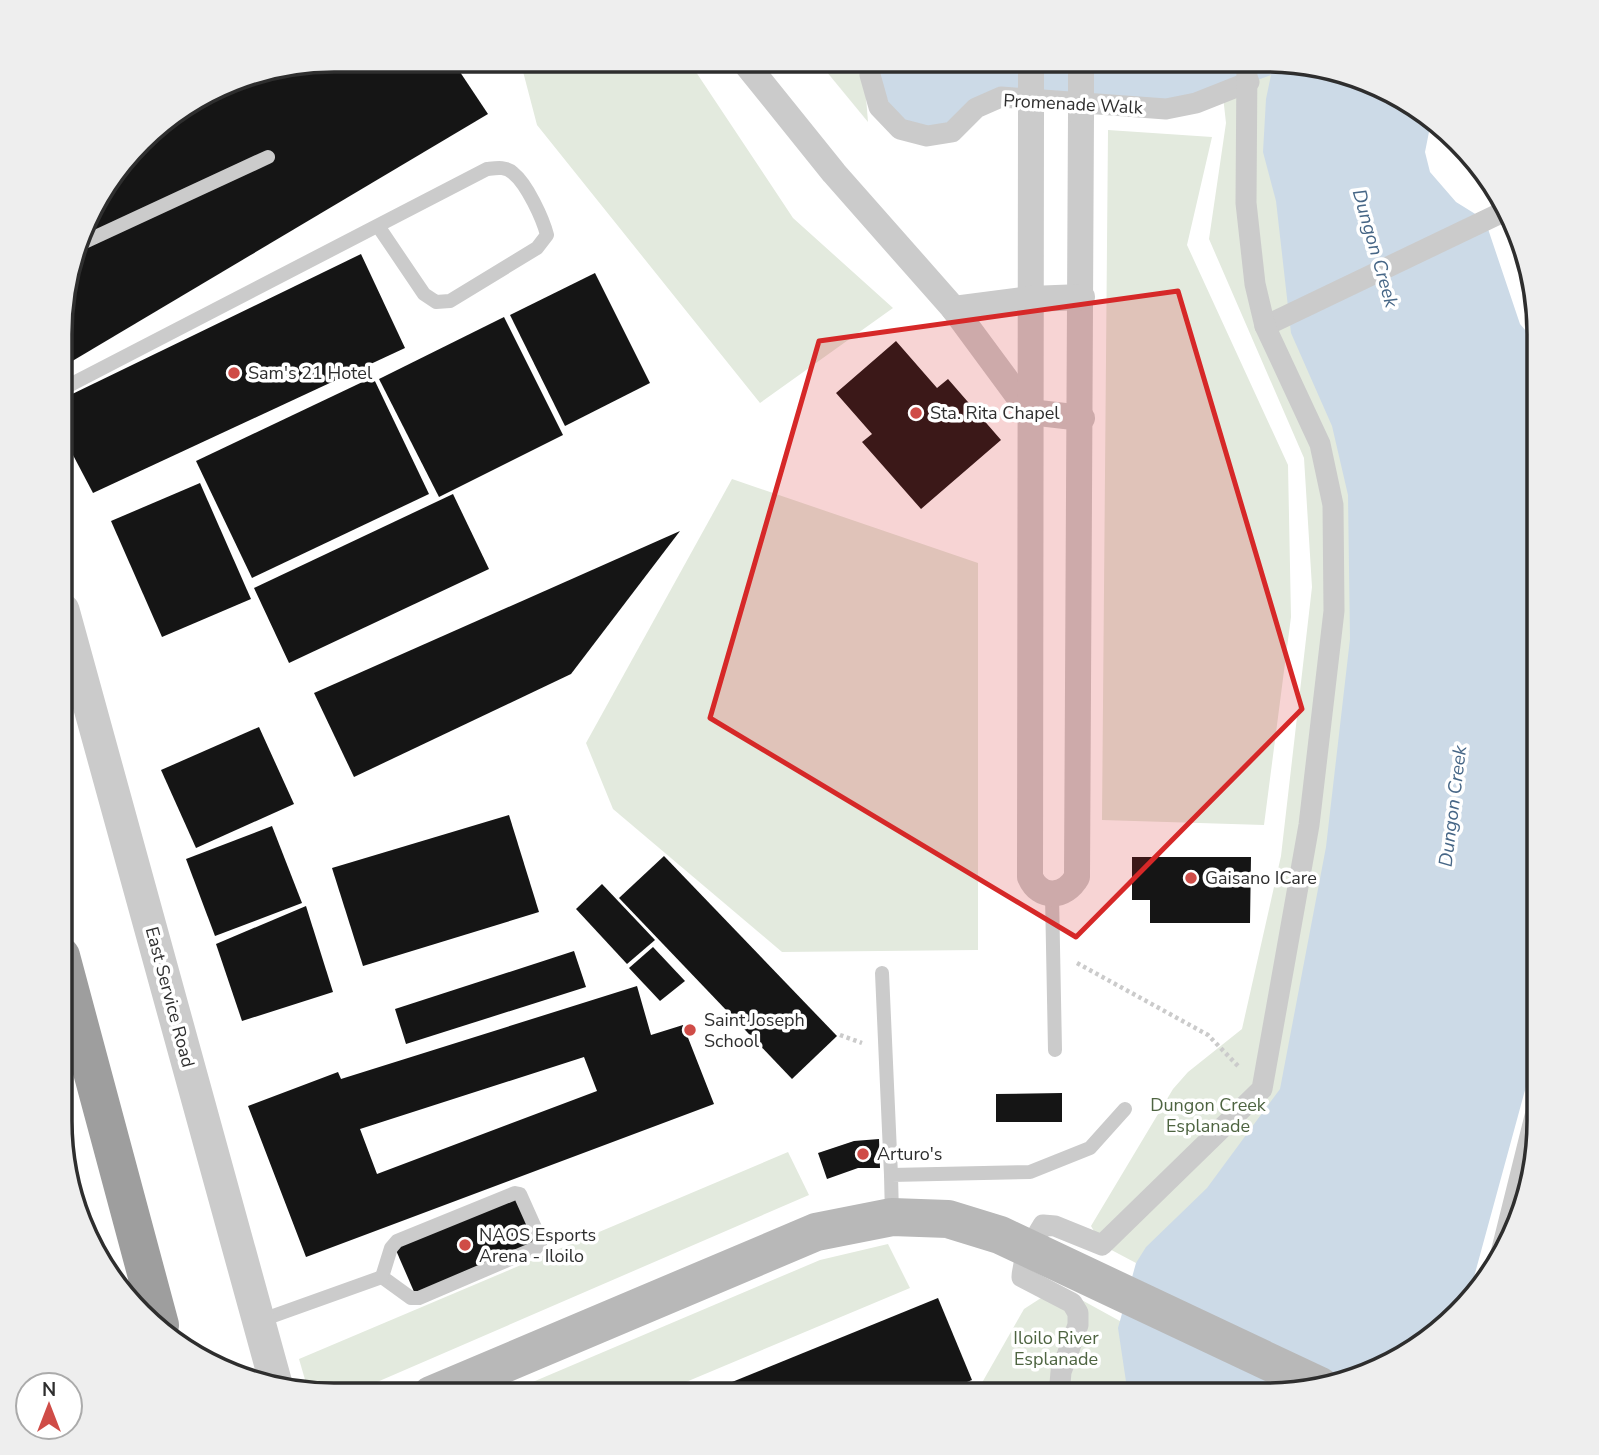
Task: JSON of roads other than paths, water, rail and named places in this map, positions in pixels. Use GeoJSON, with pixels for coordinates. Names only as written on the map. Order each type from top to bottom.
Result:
{"type":"FeatureCollection","features":[{"type":"Feature","properties":{"kind":"highway"},"geometry":{"type":"LineString","coordinates":[[72,997],[157,1314]]}},
{"type":"Feature","properties":{"kind":"main road"},"geometry":{"type":"LineString","coordinates":[[459,1383],[816,1232],[892,1217],[948,1219],[1041,1252],[1307,1380]]}},
{"type":"Feature","properties":{"kind":"street"},"geometry":{"type":"LineString","coordinates":[[753,72],[834,173],[954,309],[1030,412],[1082,418]]}},
{"type":"Feature","properties":{"kind":"street","name":"Promenade Walk"},"geometry":{"type":"LineString","coordinates":[[870,72],[879,107],[900,129],[927,136],[952,132],[976,108],[1001,97],[1166,109],[1196,103],[1241,85]]}},
{"type":"Feature","properties":{"kind":"street"},"geometry":{"type":"LineString","coordinates":[[1031,72],[1030,877],[1039,890],[1052,895],[1065,891],[1077,877],[1082,418],[1081,72]]}},
{"type":"Feature","properties":{"kind":"street"},"geometry":{"type":"LineString","coordinates":[[1060,1383],[1061,1372],[1078,1325],[1078,1313],[1072,1303],[1022,1278],[1023,1263],[1041,1252],[1043,1225],[1055,1226],[1102,1245],[1262,1089],[1309,825],[1334,611],[1334,505],[1320,444],[1265,326],[1248,244],[1241,85],[1237,72]]}},
{"type":"Feature","properties":{"kind":"street"},"geometry":{"type":"LineString","coordinates":[[1241,85],[1244,72]]}},
{"type":"Feature","properties":{"kind":"street"},"geometry":{"type":"LineString","coordinates":[[1265,326],[1498,214]]}},
{"type":"Feature","properties":{"kind":"street"},"geometry":{"type":"LineString","coordinates":[[954,309],[1030,299],[1082,297]]}},
{"type":"Feature","properties":{"kind":"street","name":"East Service Road"},"geometry":{"type":"LineString","coordinates":[[72,642],[274,1376]]}},
{"type":"Feature","properties":{"kind":"street"},"geometry":{"type":"LineString","coordinates":[[1513,1206],[1524,1160]]}},
{"type":"Feature","properties":{"kind":"lane"},"geometry":{"type":"LineString","coordinates":[[90,239],[268,157]]}},
{"type":"Feature","properties":{"kind":"lane"},"geometry":{"type":"LineString","coordinates":[[72,384],[487,169],[500,167],[513,172],[543,218],[548,235],[537,248],[450,301],[436,303],[424,295],[378,226]]}},
{"type":"Feature","properties":{"kind":"lane"},"geometry":{"type":"LineString","coordinates":[[1052,895],[1055,1050]]}},
{"type":"Feature","properties":{"kind":"lane"},"geometry":{"type":"LineString","coordinates":[[883,974],[892,1217]]}},
{"type":"Feature","properties":{"kind":"lane"},"geometry":{"type":"LineString","coordinates":[[891,1175],[1030,1172],[1090,1148],[1125,1110]]}},
{"type":"Feature","properties":{"kind":"lane"},"geometry":{"type":"LineString","coordinates":[[515,1193],[520,1194],[541,1241],[536,1248],[419,1298],[411,1298],[382,1277],[391,1248],[397,1241],[515,1193]]}},
{"type":"Feature","properties":{"kind":"lane"},"geometry":{"type":"LineString","coordinates":[[260,1321],[382,1277]]}},
{"type":"Feature","properties":{"kind":"water","name":"Dungon Creek"},"geometry":{"type":"Polygon","coordinates":[[[875,72],[1282,72],[1349,86],[1396,107],[1429,130],[1425,152],[1430,172],[1456,202],[1485,220],[1520,324],[1527,332],[1527,1083],[1473,1281],[1438,1318],[1411,1339],[1381,1356],[1349,1369],[1282,1383],[1126,1383],[1118,1328],[1136,1263],[1146,1247],[1207,1188],[1280,1089],[1326,847],[1350,639],[1348,495],[1332,426],[1291,333],[1276,201],[1263,152],[1266,99],[1271,75],[1196,103],[1001,97],[952,132],[900,129],[875,72]]]}},
{"type":"Feature","properties":{"kind":"place","name":"Sam's 21 Hotel"},"geometry":{"type":"Point","coordinates":[234,373]}},
{"type":"Feature","properties":{"kind":"place","name":"Sta. Rita Chapel"},"geometry":{"type":"Point","coordinates":[916,413]}},
{"type":"Feature","properties":{"kind":"place","name":"Gaisano ICare"},"geometry":{"type":"Point","coordinates":[1191,878]}},
{"type":"Feature","properties":{"kind":"place","name":"Saint Joseph School"},"geometry":{"type":"Point","coordinates":[690,1030]}},
{"type":"Feature","properties":{"kind":"place","name":"Arturo's"},"geometry":{"type":"Point","coordinates":[863,1154]}},
{"type":"Feature","properties":{"kind":"place","name":"NAOS Esports Arena - Iloilo"},"geometry":{"type":"Point","coordinates":[465,1245]}},
{"type":"Feature","properties":{"kind":"park label","name":"Dungon Creek Esplanade"},"geometry":{"type":"Point","coordinates":[1208,1115]}},
{"type":"Feature","properties":{"kind":"park label","name":"Iloilo River Esplanade"},"geometry":{"type":"Point","coordinates":[1056,1348]}}]}
